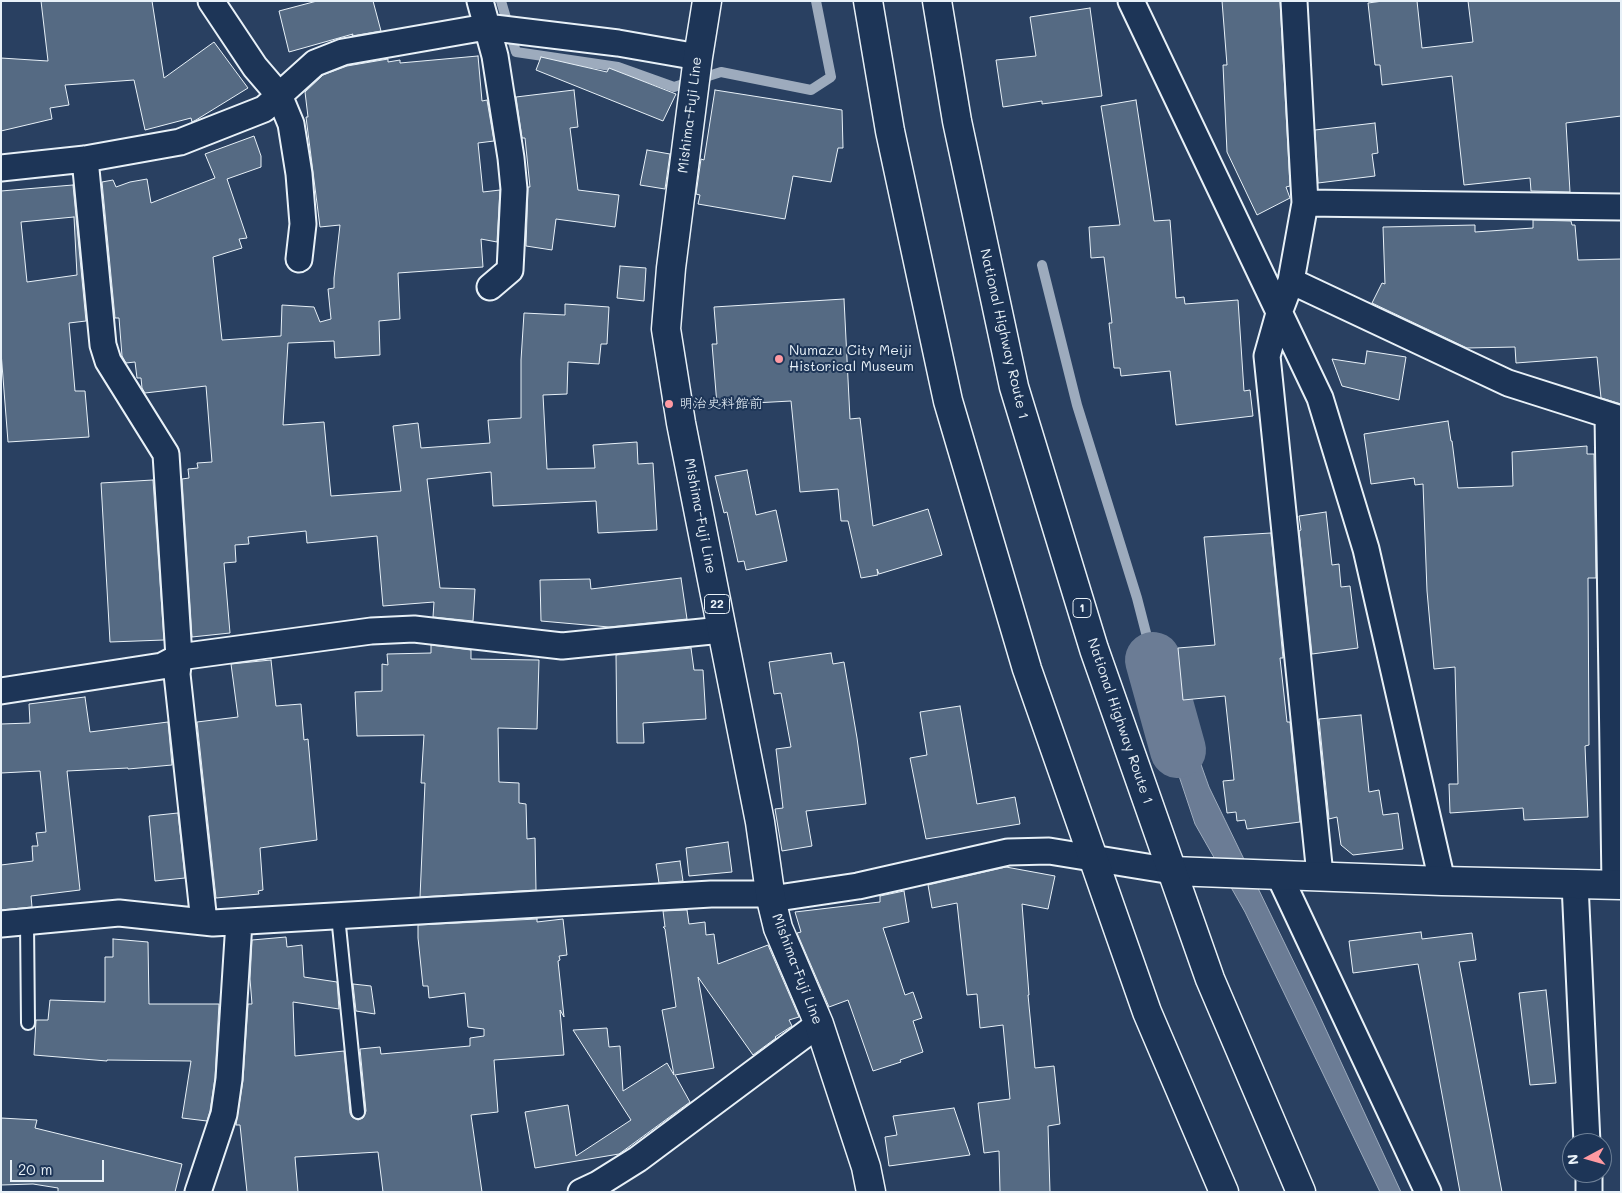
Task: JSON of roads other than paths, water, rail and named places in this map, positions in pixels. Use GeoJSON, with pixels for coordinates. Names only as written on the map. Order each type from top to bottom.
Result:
{"type":"FeatureCollection","features":[{"type":"Feature","properties":{"kind":"main road","name":"Mishima-Fuji Line"},"geometry":{"type":"LineString","coordinates":[[707,1],[671,268],[666,329],[681,423],[760,822],[770,897],[778,928],[818,1024],[866,1167],[871,1192]]}},
{"type":"Feature","properties":{"kind":"main road"},"geometry":{"type":"LineString","coordinates":[[868,1],[890,131],[948,401],[1027,669],[1147,1012],[1224,1192]]}},
{"type":"Feature","properties":{"kind":"main road","name":"National Highway Route 1"},"geometry":{"type":"LineString","coordinates":[[937,1],[957,121],[1014,387],[1094,649],[1178,871],[1210,979],[1300,1192]]}},
{"type":"Feature","properties":{"kind":"main road"},"geometry":{"type":"LineString","coordinates":[[1178,871],[1442,881],[1618,885]]}},
{"type":"Feature","properties":{"kind":"street"},"geometry":{"type":"LineString","coordinates":[[211,1],[256,67],[279,95],[291,124],[304,224],[299,259]]}},
{"type":"Feature","properties":{"kind":"street"},"geometry":{"type":"LineString","coordinates":[[480,1],[495,56],[514,189],[510,270],[490,287]]}},
{"type":"Feature","properties":{"kind":"street"},"geometry":{"type":"LineString","coordinates":[[1131,1],[1280,310],[1320,398],[1366,549],[1442,881]]}},
{"type":"Feature","properties":{"kind":"street"},"geometry":{"type":"LineString","coordinates":[[1294,1],[1305,203],[1291,280],[1267,356],[1320,875]]}},
{"type":"Feature","properties":{"kind":"street"},"geometry":{"type":"LineString","coordinates":[[1,168],[85,159],[180,142],[264,109],[315,63],[343,52],[486,27],[618,43],[698,57]]}},
{"type":"Feature","properties":{"kind":"street"},"geometry":{"type":"LineString","coordinates":[[85,159],[103,345],[108,361],[166,454],[179,657],[177,674],[204,922]]}},
{"type":"Feature","properties":{"kind":"street"},"geometry":{"type":"LineString","coordinates":[[1305,203],[1621,207]]}},
{"type":"Feature","properties":{"kind":"street"},"geometry":{"type":"LineString","coordinates":[[1291,280],[1508,383],[1614,417],[1618,885]]}},
{"type":"Feature","properties":{"kind":"street"},"geometry":{"type":"LineString","coordinates":[[1,691],[162,666],[179,657],[371,630],[414,629],[562,646],[722,630]]}},
{"type":"Feature","properties":{"kind":"street"},"geometry":{"type":"LineString","coordinates":[[1,924],[119,913],[213,923],[711,894],[770,897],[858,886],[1008,852],[1049,851],[1178,871]]}},
{"type":"Feature","properties":{"kind":"street"},"geometry":{"type":"LineString","coordinates":[[1271,875],[1428,1192]]}},
{"type":"Feature","properties":{"kind":"street"},"geometry":{"type":"LineString","coordinates":[[1575,884],[1587,1133]]}},
{"type":"Feature","properties":{"kind":"street"},"geometry":{"type":"LineString","coordinates":[[198,1192],[224,1114],[229,1079],[239,922]]}},
{"type":"Feature","properties":{"kind":"street"},"geometry":{"type":"LineString","coordinates":[[581,1192],[598,1184],[638,1159],[818,1024]]}},
{"type":"Feature","properties":{"kind":"lane"},"geometry":{"type":"LineString","coordinates":[[338,916],[358,1112]]}},
{"type":"Feature","properties":{"kind":"lane"},"geometry":{"type":"LineString","coordinates":[[27,922],[28,1023]]}},
{"type":"Feature","properties":{"kind":"water"},"geometry":{"type":"Polygon","coordinates":[[[1166,666],[1209,787],[1316,1008],[1401,1192],[1380,1192],[1245,912],[1195,824],[1149,686],[1166,666]]]}},
{"type":"Feature","properties":{"kind":"waterway"},"geometry":{"type":"LineString","coordinates":[[501,1],[516,52],[618,67],[674,87],[721,72],[811,90],[831,77],[816,1]]}},
{"type":"Feature","properties":{"kind":"waterway"},"geometry":{"type":"LineString","coordinates":[[1042,265],[1077,405],[1137,598],[1153,660]]}},
{"type":"Feature","properties":{"kind":"waterway"},"geometry":{"type":"LineString","coordinates":[[1153,660],[1178,750]]}},
{"type":"Feature","properties":{"kind":"place","name":"Numazu City Meiji Historical Museum"},"geometry":{"type":"Point","coordinates":[779,359]}},
{"type":"Feature","properties":{"kind":"place","name":"明治史料館前"},"geometry":{"type":"Point","coordinates":[669,404]}}]}
